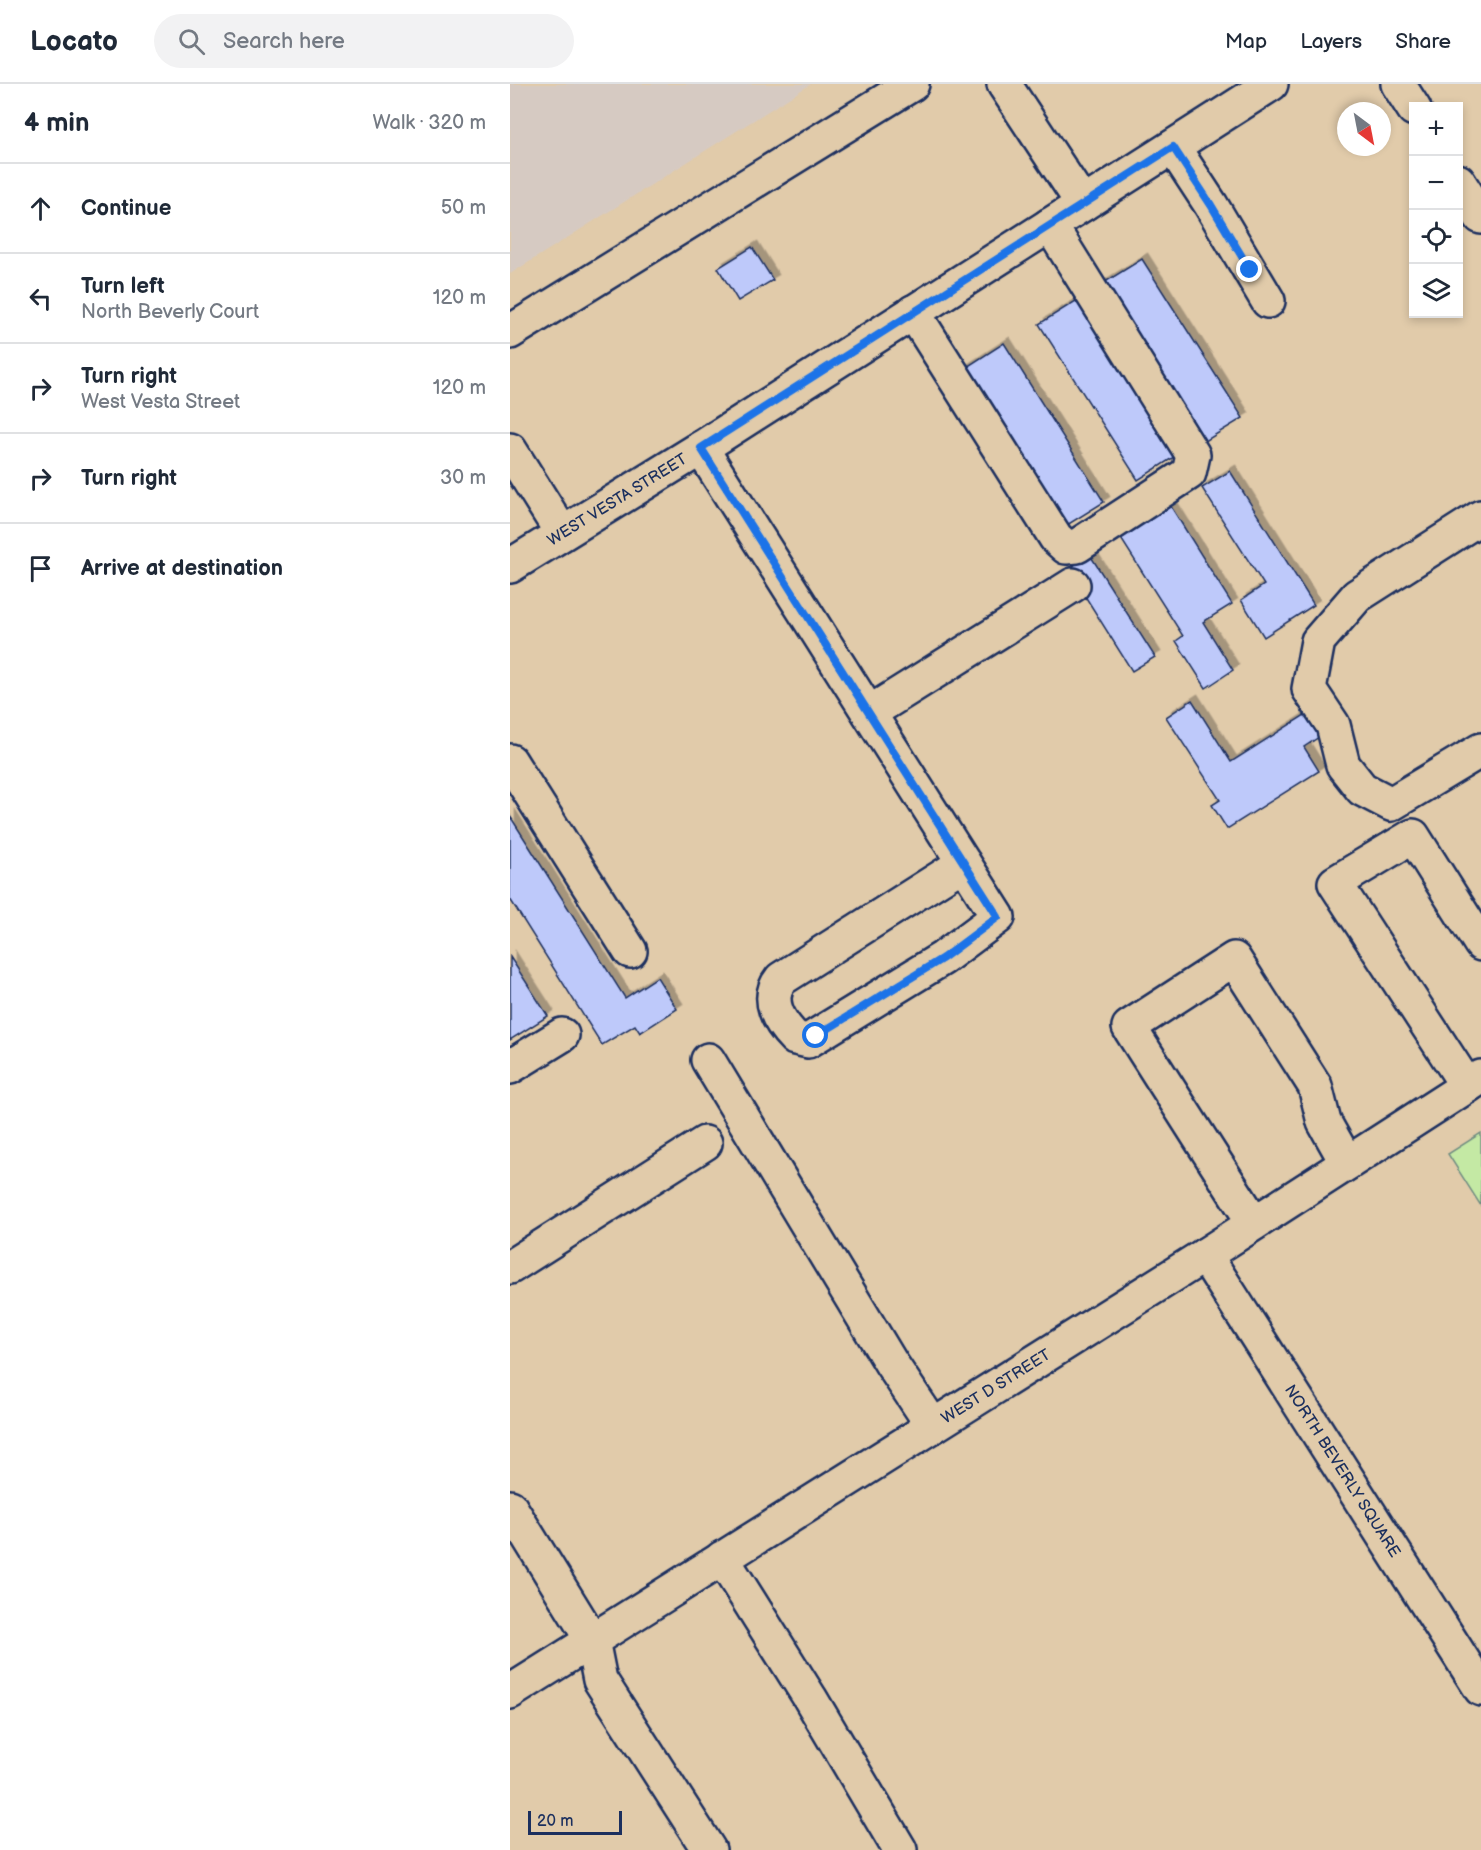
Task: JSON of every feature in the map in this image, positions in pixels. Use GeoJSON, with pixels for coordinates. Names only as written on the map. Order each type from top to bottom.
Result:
{"type":"FeatureCollection","features":[{"type":"Feature","properties":{"kind":"street"},"geometry":{"type":"LineString","coordinates":[[510,332],[912,84]]}},
{"type":"Feature","properties":{"kind":"street"},"geometry":{"type":"LineString","coordinates":[[1004,84],[1083,204]]}},
{"type":"Feature","properties":{"kind":"street","name":"WEST VESTA STREET"},"geometry":{"type":"LineString","coordinates":[[510,566],[701,448],[1271,84]]}},
{"type":"Feature","properties":{"kind":"street"},"geometry":{"type":"LineString","coordinates":[[1398,84],[1409,102]]}},
{"type":"Feature","properties":{"kind":"street"},"geometry":{"type":"LineString","coordinates":[[1173,147],[1211,205],[1268,301]]}},
{"type":"Feature","properties":{"kind":"street"},"geometry":{"type":"LineString","coordinates":[[1463,189],[1481,216]]}},
{"type":"Feature","properties":{"kind":"street"},"geometry":{"type":"LineString","coordinates":[[913,312],[1056,538],[1066,547],[1077,546],[1189,473],[1193,455],[1050,225]]}},
{"type":"Feature","properties":{"kind":"street"},"geometry":{"type":"LineString","coordinates":[[701,448],[964,863],[998,917],[943,958],[808,1041],[795,1038],[785,1025],[772,1000],[773,993],[781,979],[964,863]]}},
{"type":"Feature","properties":{"kind":"street"},"geometry":{"type":"LineString","coordinates":[[510,450],[562,533]]}},
{"type":"Feature","properties":{"kind":"street"},"geometry":{"type":"LineString","coordinates":[[1481,518],[1357,596],[1318,641],[1308,689],[1333,725],[1343,765],[1362,789],[1391,804],[1481,750]]}},
{"type":"Feature","properties":{"kind":"street"},"geometry":{"type":"LineString","coordinates":[[869,713],[1072,585]]}},
{"type":"Feature","properties":{"kind":"street"},"geometry":{"type":"LineString","coordinates":[[510,761],[630,951]]}},
{"type":"Feature","properties":{"kind":"street"},"geometry":{"type":"LineString","coordinates":[[1474,1082],[1335,883],[1413,836],[1481,944]]}},
{"type":"Feature","properties":{"kind":"street"},"geometry":{"type":"LineString","coordinates":[[1254,1223],[1129,1027],[1234,959],[1315,1086],[1324,1122],[1347,1163]]}},
{"type":"Feature","properties":{"kind":"street"},"geometry":{"type":"LineString","coordinates":[[510,1067],[562,1035]]}},
{"type":"Feature","properties":{"kind":"street"},"geometry":{"type":"LineString","coordinates":[[708,1060],[891,1363],[933,1426]]}},
{"type":"Feature","properties":{"kind":"street","name":"WEST D STREET"},"geometry":{"type":"LineString","coordinates":[[510,1692],[1205,1255],[1474,1082]]}},
{"type":"Feature","properties":{"kind":"street"},"geometry":{"type":"LineString","coordinates":[[510,1267],[705,1143]]}},
{"type":"Feature","properties":{"kind":"street","name":"NORTH BEVERLY SQUARE"},"geometry":{"type":"LineString","coordinates":[[1205,1255],[1481,1689]]}},
{"type":"Feature","properties":{"kind":"street"},"geometry":{"type":"LineString","coordinates":[[510,1507],[592,1640],[600,1680],[709,1850]]}},
{"type":"Feature","properties":{"kind":"street"},"geometry":{"type":"LineString","coordinates":[[722,1558],[810,1698],[900,1850]]}},
{"type":"Feature","properties":{"kind":"shaded area"},"geometry":{"type":"Polygon","coordinates":[[[510,84],[811,84],[510,274],[510,84]]]}},
{"type":"Feature","properties":{"kind":"green space"},"geometry":{"type":"Polygon","coordinates":[[[1481,1133],[1481,1206],[1448,1154],[1481,1133]]]}},
{"type":"Feature","properties":{"kind":"building"},"geometry":{"type":"Polygon","coordinates":[[[752,247],[773,280],[738,301],[718,268],[752,247]]]}},
{"type":"Feature","properties":{"kind":"building"},"geometry":{"type":"Polygon","coordinates":[[[1142,259],[1243,418],[1197,446],[1097,287],[1142,259]]]}},
{"type":"Feature","properties":{"kind":"building"},"geometry":{"type":"Polygon","coordinates":[[[1087,294],[1185,450],[1138,480],[1039,324],[1087,294]]]}},
{"type":"Feature","properties":{"kind":"building"},"geometry":{"type":"Polygon","coordinates":[[[1004,343],[1104,502],[1059,530],[959,372],[1004,343]]]}},
{"type":"Feature","properties":{"kind":"building"},"geometry":{"type":"Polygon","coordinates":[[[1230,471],[1314,605],[1264,637],[1241,600],[1264,585],[1202,488],[1230,471]]]}},
{"type":"Feature","properties":{"kind":"building"},"geometry":{"type":"Polygon","coordinates":[[[1170,505],[1232,604],[1203,622],[1233,670],[1206,688],[1176,641],[1183,636],[1120,537],[1170,505]]]}},
{"type":"Feature","properties":{"kind":"building"},"geometry":{"type":"Polygon","coordinates":[[[1090,555],[1155,657],[1132,671],[1068,569],[1090,555]]]}},
{"type":"Feature","properties":{"kind":"building"},"geometry":{"type":"Polygon","coordinates":[[[1192,700],[1231,762],[1311,711],[1325,733],[1304,747],[1319,771],[1227,829],[1212,805],[1220,800],[1166,717],[1192,700]]]}},
{"type":"Feature","properties":{"kind":"building"},"geometry":{"type":"Polygon","coordinates":[[[510,816],[625,998],[657,977],[677,1009],[640,1033],[635,1025],[602,1045],[510,899],[510,816]]]}},
{"type":"Feature","properties":{"kind":"building"},"geometry":{"type":"Polygon","coordinates":[[[510,957],[548,1016],[510,1040],[510,957]]]}},
{"type":"Feature","properties":{"kind":"route"},"geometry":{"type":"LineString","coordinates":[[816,1036],[943,958],[998,917],[701,448],[1173,147],[1250,270]]}}]}
